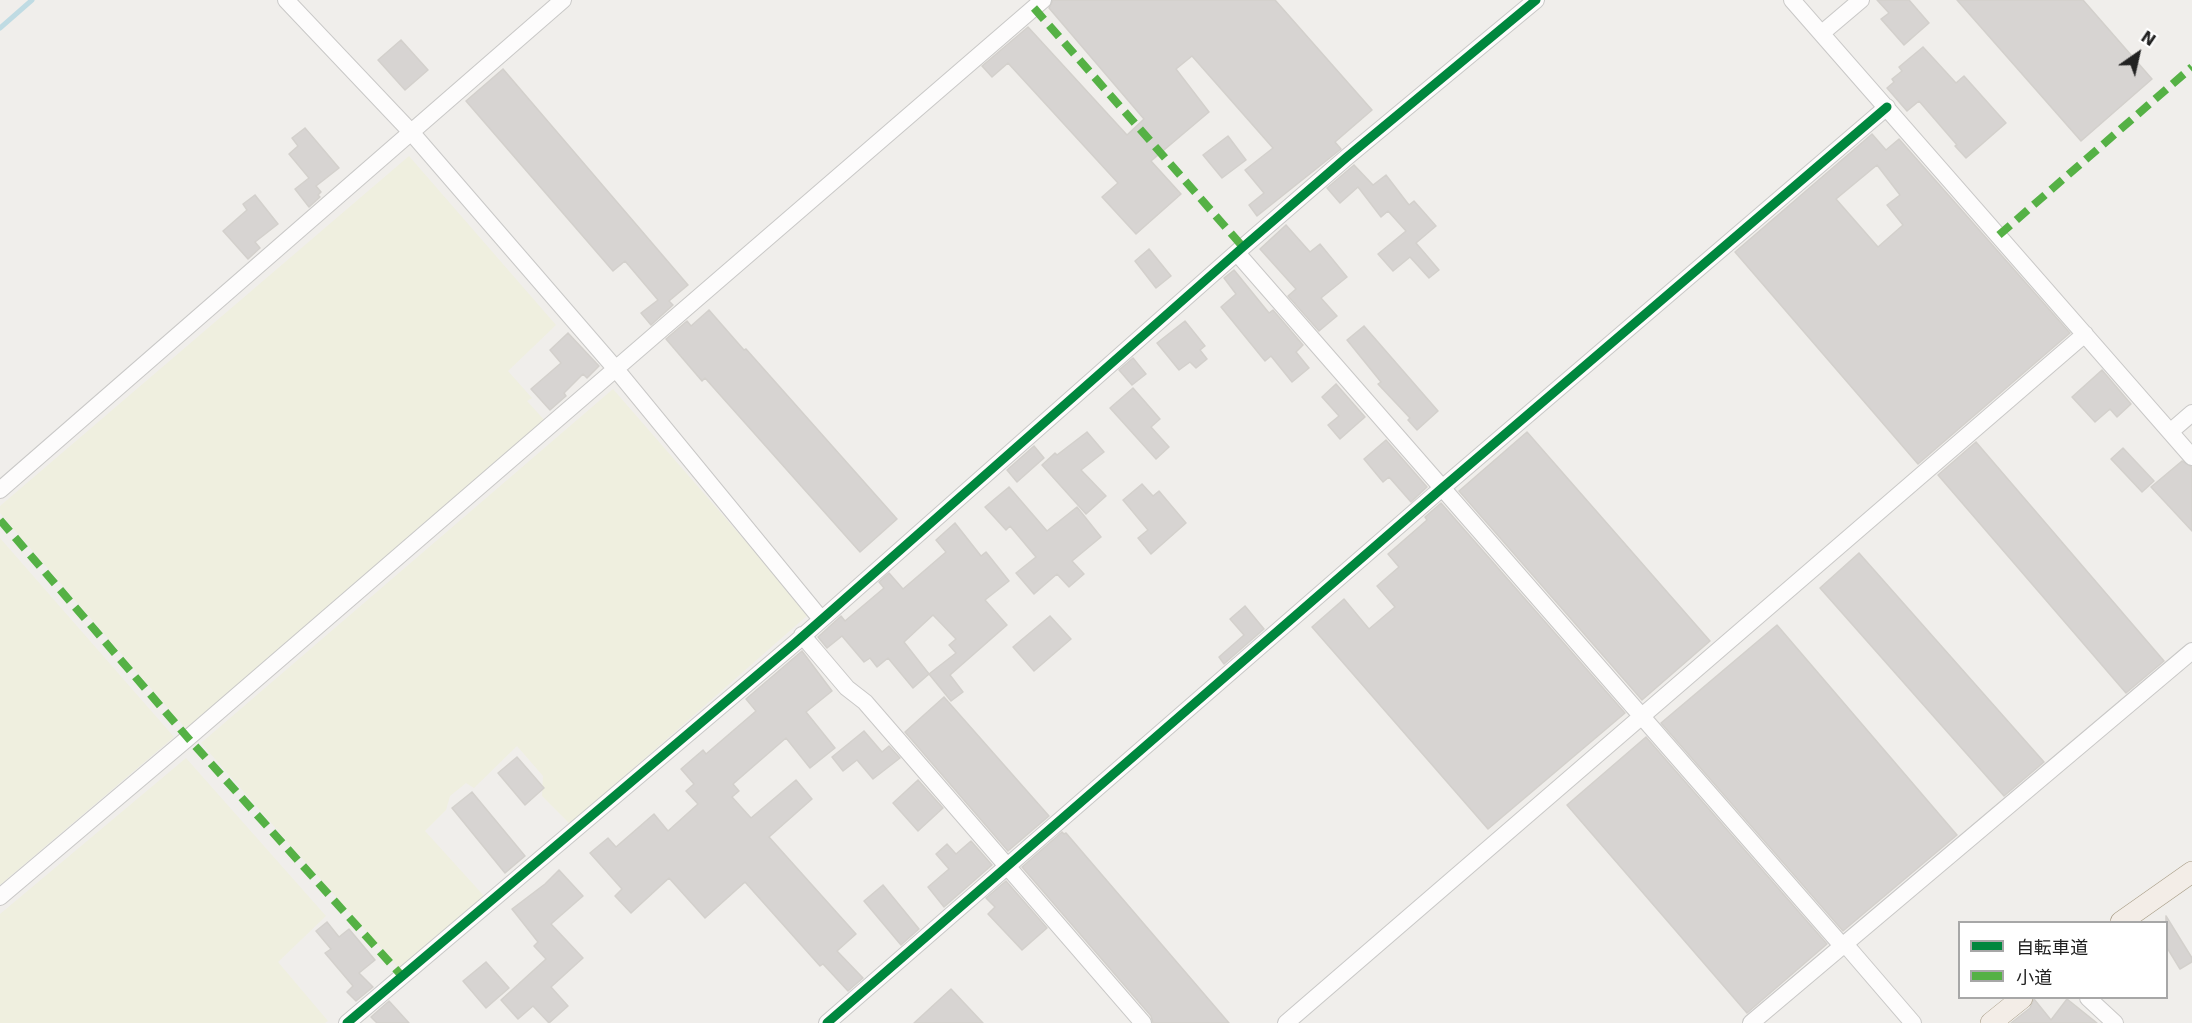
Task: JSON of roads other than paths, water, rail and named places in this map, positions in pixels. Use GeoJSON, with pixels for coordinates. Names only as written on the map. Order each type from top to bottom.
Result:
{"type":"FeatureCollection","features":[{"type":"Feature","properties":{"kind":"main road"},"geometry":{"type":"LineString","coordinates":[[2122,921],[2192,872]]}},
{"type":"Feature","properties":{"kind":"main road"},"geometry":{"type":"LineString","coordinates":[[1991,1023],[2021,999]]}},
{"type":"Feature","properties":{"kind":"street"},"geometry":{"type":"LineString","coordinates":[[286,0],[411,132],[615,368],[821,619]]}},
{"type":"Feature","properties":{"kind":"street"},"geometry":{"type":"LineString","coordinates":[[0,490],[563,0]]}},
{"type":"Feature","properties":{"kind":"street"},"geometry":{"type":"LineString","coordinates":[[350,1022],[821,619],[1236,252],[1536,0]]}},
{"type":"Feature","properties":{"kind":"street"},"geometry":{"type":"LineString","coordinates":[[1792,0],[2192,457]]}},
{"type":"Feature","properties":{"kind":"street"},"geometry":{"type":"LineString","coordinates":[[1822,33],[1861,0]]}},
{"type":"Feature","properties":{"kind":"street"},"geometry":{"type":"LineString","coordinates":[[0,897],[188,738],[1035,3]]}},
{"type":"Feature","properties":{"kind":"street"},"geometry":{"type":"LineString","coordinates":[[827,1023],[1441,489],[1887,107]]}},
{"type":"Feature","properties":{"kind":"street"},"geometry":{"type":"LineString","coordinates":[[1236,252],[1441,489],[1838,941],[1845,944],[1913,1023]]}},
{"type":"Feature","properties":{"kind":"street"},"geometry":{"type":"LineString","coordinates":[[1286,1023],[1643,718],[2085,334]]}},
{"type":"Feature","properties":{"kind":"street"},"geometry":{"type":"LineString","coordinates":[[2170,432],[2192,413]]}},
{"type":"Feature","properties":{"kind":"street"},"geometry":{"type":"LineString","coordinates":[[802,635],[847,688],[865,702],[1143,1023]]}},
{"type":"Feature","properties":{"kind":"street"},"geometry":{"type":"LineString","coordinates":[[1751,1023],[2192,651]]}},
{"type":"Feature","properties":{"kind":"street"},"geometry":{"type":"LineString","coordinates":[[2089,999],[2115,1023]]}},
{"type":"Feature","properties":{"kind":"waterway"},"geometry":{"type":"LineString","coordinates":[[0,28],[32,0]]}}]}
